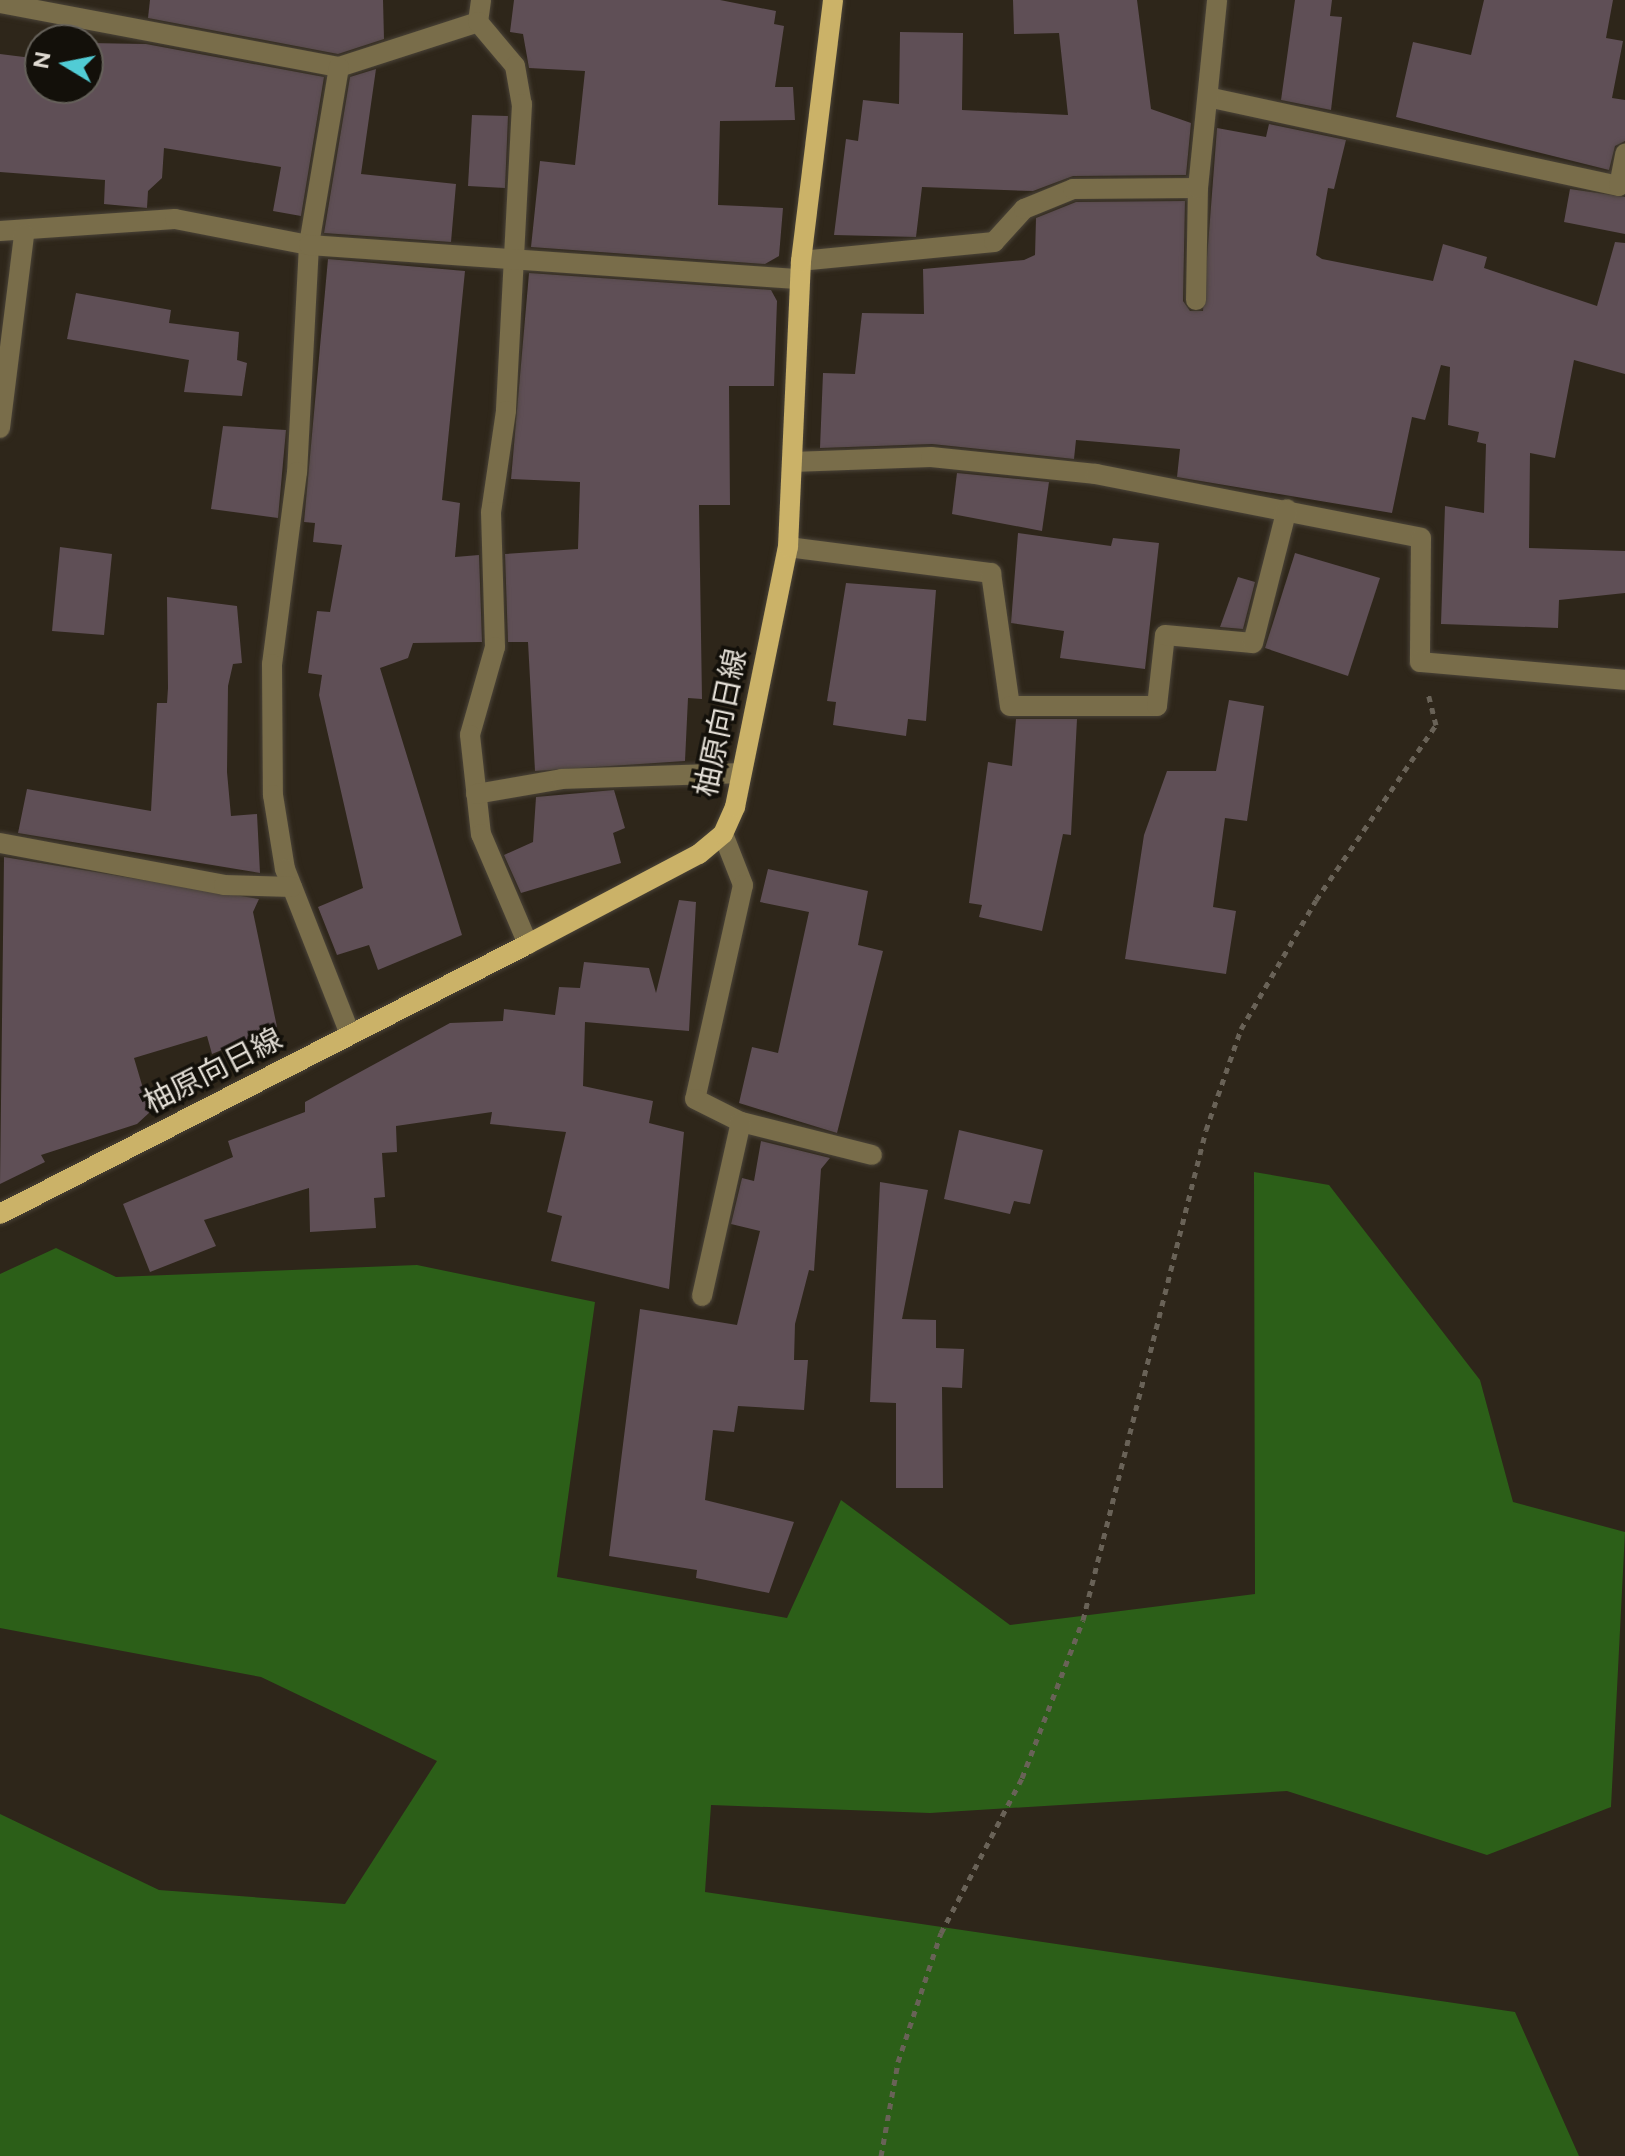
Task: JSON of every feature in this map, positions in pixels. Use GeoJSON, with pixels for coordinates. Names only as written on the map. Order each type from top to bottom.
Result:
{"type":"FeatureCollection","features":[{"type":"Feature","properties":{"kind":"main road","name":"柚原向日線"},"geometry":{"type":"LineString","coordinates":[[0,1214],[528,944],[699,854],[723,834],[741,773],[788,547],[800,270],[833,0]]}},
{"type":"Feature","properties":{"kind":"street"},"geometry":{"type":"LineString","coordinates":[[481,0],[478,22],[515,66],[522,104],[506,411],[491,512],[495,647],[470,735],[481,834],[528,944]]}},
{"type":"Feature","properties":{"kind":"street"},"geometry":{"type":"LineString","coordinates":[[1196,300],[1198,188],[1212,98],[1217,0]]}},
{"type":"Feature","properties":{"kind":"street"},"geometry":{"type":"LineString","coordinates":[[0,3],[339,67],[478,22]]}},
{"type":"Feature","properties":{"kind":"street"},"geometry":{"type":"LineString","coordinates":[[339,67],[309,245],[297,472],[272,664],[273,795],[292,887],[350,1034]]}},
{"type":"Feature","properties":{"kind":"street"},"geometry":{"type":"LineString","coordinates":[[1212,98],[1619,186],[1624,165]]}},
{"type":"Feature","properties":{"kind":"street"},"geometry":{"type":"LineString","coordinates":[[0,231],[24,234],[75,222],[175,219],[309,245],[515,265],[800,270],[994,242],[1024,209],[1073,189],[1198,188]]}},
{"type":"Feature","properties":{"kind":"street"},"geometry":{"type":"LineString","coordinates":[[0,428],[24,234]]}},
{"type":"Feature","properties":{"kind":"street"},"geometry":{"type":"LineString","coordinates":[[792,462],[931,457],[1096,474],[1287,509],[1421,538],[1420,662],[1625,680]]}},
{"type":"Feature","properties":{"kind":"street"},"geometry":{"type":"LineString","coordinates":[[788,547],[991,573],[1010,706],[1157,706],[1165,635],[1253,643],[1287,509]]}},
{"type":"Feature","properties":{"kind":"street"},"geometry":{"type":"LineString","coordinates":[[476,794],[562,779],[741,773]]}},
{"type":"Feature","properties":{"kind":"street"},"geometry":{"type":"LineString","coordinates":[[723,834],[743,885],[695,1099],[741,1122],[872,1155]]}},
{"type":"Feature","properties":{"kind":"street"},"geometry":{"type":"LineString","coordinates":[[0,843],[224,885],[292,887]]}},
{"type":"Feature","properties":{"kind":"street"},"geometry":{"type":"LineString","coordinates":[[702,1296],[741,1122]]}},
{"type":"Feature","properties":{"kind":"path"},"geometry":{"type":"LineString","coordinates":[[881,2156],[898,2062],[941,1933],[1022,1778],[1083,1620],[1206,1130],[1241,1029],[1316,900],[1436,725],[1420,662]]}},
{"type":"Feature","properties":{"kind":"green space"},"geometry":{"type":"Polygon","coordinates":[[[1254,1172],[1329,1185],[1480,1380],[1513,1502],[1625,1532],[1611,1807],[1487,1855],[1287,1791],[930,1813],[711,1805],[705,1892],[1515,2012],[1579,2156],[0,2156],[0,1814],[159,1890],[345,1904],[437,1761],[261,1677],[0,1628],[0,1274],[56,1248],[116,1277],[417,1265],[595,1302],[557,1577],[787,1618],[841,1500],[1010,1625],[1255,1594],[1254,1172]]]}},
{"type":"Feature","properties":{"kind":"building"},"geometry":{"type":"Polygon","coordinates":[[[150,0],[383,0],[384,39],[338,54],[148,18],[150,0]]]}},
{"type":"Feature","properties":{"kind":"building"},"geometry":{"type":"Polygon","coordinates":[[[514,0],[720,0],[776,11],[774,24],[784,26],[775,87],[793,87],[795,120],[720,121],[718,205],[783,208],[779,256],[765,264],[531,247],[540,161],[575,165],[585,71],[529,68],[523,34],[510,32],[514,0]]]}},
{"type":"Feature","properties":{"kind":"building"},"geometry":{"type":"Polygon","coordinates":[[[1013,0],[1137,0],[1151,109],[1191,123],[1186,175],[1073,176],[1033,191],[922,187],[916,237],[834,235],[846,139],[858,141],[863,100],[899,104],[900,32],[963,33],[962,110],[1068,115],[1059,33],[1014,34],[1013,0]]]}},
{"type":"Feature","properties":{"kind":"building"},"geometry":{"type":"Polygon","coordinates":[[[1295,0],[1332,0],[1330,16],[1342,17],[1331,110],[1281,100],[1295,0]]]}},
{"type":"Feature","properties":{"kind":"building"},"geometry":{"type":"Polygon","coordinates":[[[1484,0],[1613,0],[1606,38],[1623,41],[1612,98],[1625,100],[1625,141],[1615,146],[1609,170],[1396,117],[1413,42],[1471,55],[1484,0]]]}},
{"type":"Feature","properties":{"kind":"building"},"geometry":{"type":"Polygon","coordinates":[[[104,43],[146,44],[324,77],[301,216],[273,211],[281,167],[164,148],[162,178],[148,191],[147,208],[104,204],[105,180],[0,172],[0,54],[24,57],[24,104],[104,104],[104,43]]]}},
{"type":"Feature","properties":{"kind":"building"},"geometry":{"type":"Polygon","coordinates":[[[376,69],[361,174],[456,184],[451,242],[324,233],[350,77],[376,69]]]}},
{"type":"Feature","properties":{"kind":"building"},"geometry":{"type":"Polygon","coordinates":[[[472,115],[508,116],[505,188],[468,186],[472,115]]]}},
{"type":"Feature","properties":{"kind":"building"},"geometry":{"type":"Polygon","coordinates":[[[1269,124],[1346,140],[1334,189],[1328,188],[1316,255],[1322,259],[1433,281],[1443,244],[1487,257],[1484,268],[1597,306],[1615,242],[1625,243],[1625,374],[1574,360],[1555,458],[1530,453],[1529,548],[1625,551],[1625,593],[1559,600],[1558,628],[1441,624],[1445,506],[1484,513],[1486,444],[1477,442],[1479,432],[1448,425],[1450,367],[1441,365],[1425,420],[1412,417],[1392,513],[1177,477],[1180,449],[1076,440],[1074,459],[932,444],[820,448],[823,373],[855,374],[862,313],[924,314],[923,269],[1024,260],[1035,255],[1036,218],[1076,202],[1185,201],[1183,301],[1190,311],[1203,311],[1217,128],[1266,137],[1269,124]]]}},
{"type":"Feature","properties":{"kind":"building"},"geometry":{"type":"Polygon","coordinates":[[[1570,189],[1625,197],[1625,234],[1564,222],[1570,189]]]}},
{"type":"Feature","properties":{"kind":"building"},"geometry":{"type":"Polygon","coordinates":[[[328,259],[465,271],[442,500],[460,503],[455,557],[479,555],[482,642],[413,643],[408,658],[380,668],[462,935],[378,970],[369,945],[337,955],[318,907],[363,888],[319,695],[322,675],[308,673],[317,611],[330,612],[342,545],[313,542],[315,523],[304,522],[328,259]]]}},
{"type":"Feature","properties":{"kind":"building"},"geometry":{"type":"Polygon","coordinates":[[[529,273],[771,290],[777,301],[774,386],[729,386],[730,505],[699,505],[702,699],[688,698],[685,761],[535,771],[528,642],[508,642],[505,554],[578,549],[580,482],[511,479],[529,273]]]}},
{"type":"Feature","properties":{"kind":"building"},"geometry":{"type":"Polygon","coordinates":[[[76,293],[171,310],[169,323],[239,332],[237,360],[247,363],[242,396],[184,392],[189,360],[67,339],[76,293]]]}},
{"type":"Feature","properties":{"kind":"building"},"geometry":{"type":"Polygon","coordinates":[[[223,426],[286,430],[278,518],[211,509],[223,426]]]}},
{"type":"Feature","properties":{"kind":"building"},"geometry":{"type":"Polygon","coordinates":[[[957,473],[1049,482],[1042,531],[952,514],[957,473]]]}},
{"type":"Feature","properties":{"kind":"building"},"geometry":{"type":"Polygon","coordinates":[[[1018,533],[1111,546],[1113,538],[1159,543],[1145,669],[1060,658],[1064,631],[1011,623],[1018,533]]]}},
{"type":"Feature","properties":{"kind":"building"},"geometry":{"type":"Polygon","coordinates":[[[60,547],[112,554],[104,635],[52,631],[60,547]]]}},
{"type":"Feature","properties":{"kind":"building"},"geometry":{"type":"Polygon","coordinates":[[[1295,553],[1380,578],[1348,676],[1265,648],[1295,553]]]}},
{"type":"Feature","properties":{"kind":"building"},"geometry":{"type":"Polygon","coordinates":[[[1238,577],[1255,582],[1243,629],[1220,627],[1238,577]]]}},
{"type":"Feature","properties":{"kind":"building"},"geometry":{"type":"Polygon","coordinates":[[[846,583],[936,590],[926,721],[908,719],[906,736],[833,725],[836,702],[827,701],[846,583]]]}},
{"type":"Feature","properties":{"kind":"building"},"geometry":{"type":"Polygon","coordinates":[[[167,597],[237,606],[242,663],[233,664],[228,686],[227,772],[231,816],[257,814],[260,873],[18,833],[27,789],[151,811],[157,703],[167,703],[167,597]]]}},
{"type":"Feature","properties":{"kind":"building"},"geometry":{"type":"Polygon","coordinates":[[[1229,700],[1264,706],[1247,821],[1225,818],[1213,907],[1236,911],[1226,974],[1125,959],[1144,835],[1167,771],[1216,771],[1229,700]]]}},
{"type":"Feature","properties":{"kind":"building"},"geometry":{"type":"Polygon","coordinates":[[[1016,719],[1077,719],[1071,835],[1063,834],[1042,931],[979,917],[982,905],[969,903],[988,762],[1012,766],[1016,719]]]}},
{"type":"Feature","properties":{"kind":"building"},"geometry":{"type":"Polygon","coordinates":[[[614,790],[625,828],[613,833],[621,863],[521,893],[504,855],[533,842],[536,797],[614,790]]]}},
{"type":"Feature","properties":{"kind":"building"},"geometry":{"type":"Polygon","coordinates":[[[4,857],[259,899],[253,912],[277,1027],[212,1054],[207,1036],[134,1058],[150,1112],[137,1124],[41,1155],[45,1162],[0,1184],[4,857]]]}},
{"type":"Feature","properties":{"kind":"building"},"geometry":{"type":"Polygon","coordinates":[[[768,869],[868,891],[858,945],[883,951],[837,1133],[739,1103],[752,1047],[778,1053],[809,912],[760,902],[768,869]]]}},
{"type":"Feature","properties":{"kind":"building"},"geometry":{"type":"Polygon","coordinates":[[[679,900],[696,902],[689,1031],[585,1022],[583,1086],[653,1101],[649,1123],[684,1132],[669,1289],[551,1261],[562,1216],[547,1212],[566,1132],[490,1124],[492,1112],[396,1126],[397,1152],[382,1153],[385,1197],[374,1198],[376,1228],[310,1232],[309,1188],[204,1220],[216,1246],[150,1272],[123,1204],[233,1157],[228,1141],[305,1112],[305,1102],[450,1023],[503,1021],[504,1009],[555,1015],[559,987],[580,988],[584,962],[649,968],[656,993],[679,900]]]}},
{"type":"Feature","properties":{"kind":"building"},"geometry":{"type":"Polygon","coordinates":[[[959,1130],[1043,1150],[1030,1204],[1014,1201],[1010,1214],[944,1199],[959,1130]]]}},
{"type":"Feature","properties":{"kind":"building"},"geometry":{"type":"Polygon","coordinates":[[[761,1141],[830,1158],[821,1169],[814,1271],[809,1270],[795,1324],[794,1360],[808,1360],[804,1410],[738,1406],[734,1432],[713,1430],[705,1500],[794,1522],[769,1593],[696,1578],[697,1570],[609,1556],[640,1309],[737,1325],[760,1231],[731,1224],[742,1178],[754,1181],[761,1141]]]}},
{"type":"Feature","properties":{"kind":"building"},"geometry":{"type":"Polygon","coordinates":[[[880,1182],[928,1190],[902,1319],[936,1320],[936,1348],[964,1349],[962,1388],[942,1387],[943,1488],[896,1488],[896,1403],[870,1402],[880,1182]]]}}]}
